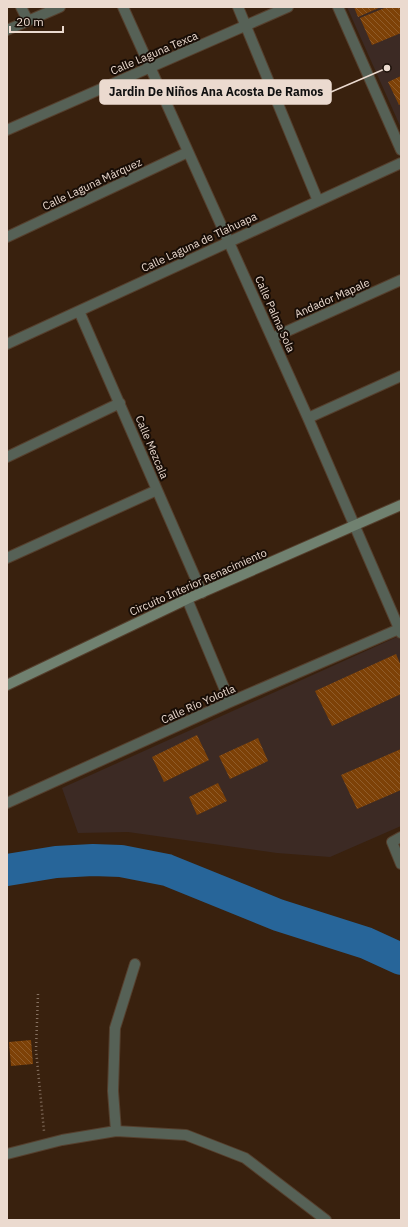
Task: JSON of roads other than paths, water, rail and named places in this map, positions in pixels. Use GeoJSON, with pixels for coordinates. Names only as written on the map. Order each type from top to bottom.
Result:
{"type":"FeatureCollection","features":[{"type":"Feature","properties":{"kind":"main road","name":"Circuito Interior Renacimiento"},"geometry":{"type":"LineString","coordinates":[[7,685],[187,599],[401,505]]}},
{"type":"Feature","properties":{"kind":"street"},"geometry":{"type":"LineString","coordinates":[[21,7],[28,21]]}},
{"type":"Feature","properties":{"kind":"street"},"geometry":{"type":"LineString","coordinates":[[7,30],[60,7]]}},
{"type":"Feature","properties":{"kind":"street","name":"Calle Palma Sola"},"geometry":{"type":"LineString","coordinates":[[123,7],[308,418],[400,631]]}},
{"type":"Feature","properties":{"kind":"street"},"geometry":{"type":"LineString","coordinates":[[238,7],[248,26],[318,201]]}},
{"type":"Feature","properties":{"kind":"street","name":"Calle Laguna Texca"},"geometry":{"type":"LineString","coordinates":[[7,130],[248,26],[288,7]]}},
{"type":"Feature","properties":{"kind":"street"},"geometry":{"type":"LineString","coordinates":[[338,7],[401,150]]}},
{"type":"Feature","properties":{"kind":"street","name":"Calle Laguna Márquez"},"geometry":{"type":"LineString","coordinates":[[7,237],[188,152]]}},
{"type":"Feature","properties":{"kind":"street","name":"Calle Laguna de Tlahuapa"},"geometry":{"type":"LineString","coordinates":[[7,344],[401,163]]}},
{"type":"Feature","properties":{"kind":"street","name":"Andador Mapale"},"geometry":{"type":"LineString","coordinates":[[272,338],[401,280]]}},
{"type":"Feature","properties":{"kind":"street","name":"Calle Mezcala"},"geometry":{"type":"LineString","coordinates":[[79,311],[202,593]]}},
{"type":"Feature","properties":{"kind":"street"},"geometry":{"type":"LineString","coordinates":[[308,418],[401,376]]}},
{"type":"Feature","properties":{"kind":"street"},"geometry":{"type":"LineString","coordinates":[[7,457],[120,404]]}},
{"type":"Feature","properties":{"kind":"street"},"geometry":{"type":"LineString","coordinates":[[7,558],[157,490]]}},
{"type":"Feature","properties":{"kind":"street"},"geometry":{"type":"LineString","coordinates":[[187,599],[230,702]]}},
{"type":"Feature","properties":{"kind":"street","name":"Calle Río Yolotla"},"geometry":{"type":"LineString","coordinates":[[7,803],[230,702],[400,631]]}},
{"type":"Feature","properties":{"kind":"street"},"geometry":{"type":"LineString","coordinates":[[401,837],[392,842],[401,864]]}},
{"type":"Feature","properties":{"kind":"street"},"geometry":{"type":"LineString","coordinates":[[116,1131],[113,1091],[115,1028],[135,964]]}},
{"type":"Feature","properties":{"kind":"street"},"geometry":{"type":"LineString","coordinates":[[7,1154],[48,1143],[116,1131],[186,1135],[245,1158],[326,1220]]}},
{"type":"Feature","properties":{"kind":"waterway"},"geometry":{"type":"LineString","coordinates":[[7,870],[56,862],[93,860],[121,861],[167,870],[278,915],[366,943],[401,959]]}},
{"type":"Feature","properties":{"kind":"place","name":"Jardin De Niños Ana Acosta De Ramos"},"geometry":{"type":"Point","coordinates":[387,68]}}]}
